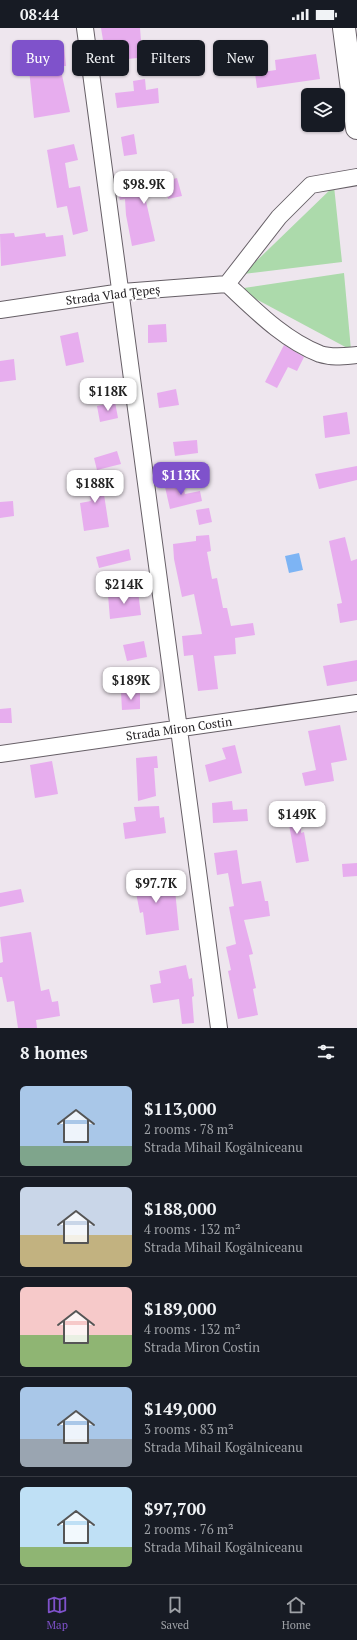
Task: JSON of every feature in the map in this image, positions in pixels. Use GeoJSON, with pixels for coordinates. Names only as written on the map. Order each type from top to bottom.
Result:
{"type":"FeatureCollection","features":[{"type":"Feature","properties":{"kind":"main road"},"geometry":{"type":"LineString","coordinates":[[344,28],[357,128]]}},
{"type":"Feature","properties":{"kind":"street"},"geometry":{"type":"LineString","coordinates":[[85,28],[181,729],[219,1028]]}},
{"type":"Feature","properties":{"kind":"street"},"geometry":{"type":"LineString","coordinates":[[357,177],[311,185],[279,217],[227,284],[258,313],[304,346],[321,354],[332,356],[357,355]]}},
{"type":"Feature","properties":{"kind":"street","name":"Strada Vlad Țepeș"},"geometry":{"type":"LineString","coordinates":[[0,310],[122,292],[227,284]]}},
{"type":"Feature","properties":{"kind":"street","name":"Strada Miron Costin"},"geometry":{"type":"LineString","coordinates":[[0,754],[357,703]]}},
{"type":"Feature","properties":{"kind":"green space"},"geometry":{"type":"Polygon","coordinates":[[[334,186],[342,262],[243,274],[334,186]]]}},
{"type":"Feature","properties":{"kind":"green space"},"geometry":{"type":"Polygon","coordinates":[[[344,273],[351,350],[237,289],[344,273]]]}},
{"type":"Feature","properties":{"kind":"water"},"geometry":{"type":"Polygon","coordinates":[[[299,553],[303,570],[289,573],[285,556],[299,553]]]}},
{"type":"Feature","properties":{"kind":"building"},"geometry":{"type":"Polygon","coordinates":[[[101,28],[140,28],[141,40],[137,40],[137,58],[129,59],[129,40],[103,40],[101,28]]]}},
{"type":"Feature","properties":{"kind":"building"},"geometry":{"type":"Polygon","coordinates":[[[64,46],[66,66],[64,66],[64,46]]]}},
{"type":"Feature","properties":{"kind":"building"},"geometry":{"type":"Polygon","coordinates":[[[316,54],[320,79],[257,88],[255,76],[268,76],[268,71],[276,70],[275,60],[316,54]]]}},
{"type":"Feature","properties":{"kind":"building"},"geometry":{"type":"Polygon","coordinates":[[[30,76],[62,76],[70,112],[34,118],[30,76]]]}},
{"type":"Feature","properties":{"kind":"building"},"geometry":{"type":"Polygon","coordinates":[[[145,79],[146,90],[158,88],[159,103],[117,108],[115,93],[134,91],[133,81],[145,79]]]}},
{"type":"Feature","properties":{"kind":"building"},"geometry":{"type":"Polygon","coordinates":[[[134,134],[137,154],[124,156],[121,137],[134,134]]]}},
{"type":"Feature","properties":{"kind":"building"},"geometry":{"type":"Polygon","coordinates":[[[74,144],[78,160],[65,163],[69,188],[80,186],[88,231],[73,235],[67,206],[57,208],[47,150],[74,144]]]}},
{"type":"Feature","properties":{"kind":"building"},"geometry":{"type":"Polygon","coordinates":[[[144,174],[146,186],[177,178],[182,196],[168,199],[167,195],[145,197],[155,241],[132,246],[126,215],[125,199],[120,200],[118,193],[124,192],[123,177],[144,174]]]}},
{"type":"Feature","properties":{"kind":"building"},"geometry":{"type":"Polygon","coordinates":[[[14,233],[15,237],[45,233],[46,237],[63,235],[66,256],[1,266],[0,234],[14,233]]]}},
{"type":"Feature","properties":{"kind":"building"},"geometry":{"type":"Polygon","coordinates":[[[166,324],[167,342],[148,343],[148,325],[166,324]]]}},
{"type":"Feature","properties":{"kind":"building"},"geometry":{"type":"Polygon","coordinates":[[[78,332],[84,362],[66,366],[60,336],[78,332]]]}},
{"type":"Feature","properties":{"kind":"building"},"geometry":{"type":"Polygon","coordinates":[[[284,345],[304,357],[297,371],[288,367],[277,388],[265,382],[284,345]]]}},
{"type":"Feature","properties":{"kind":"building"},"geometry":{"type":"Polygon","coordinates":[[[14,359],[16,380],[0,382],[0,361],[14,359]]]}},
{"type":"Feature","properties":{"kind":"building"},"geometry":{"type":"Polygon","coordinates":[[[176,389],[179,405],[159,408],[157,393],[176,389]]]}},
{"type":"Feature","properties":{"kind":"building"},"geometry":{"type":"Polygon","coordinates":[[[115,402],[118,418],[100,422],[97,406],[115,402]]]}},
{"type":"Feature","properties":{"kind":"building"},"geometry":{"type":"Polygon","coordinates":[[[347,412],[350,434],[325,438],[323,416],[347,412]]]}},
{"type":"Feature","properties":{"kind":"building"},"geometry":{"type":"Polygon","coordinates":[[[197,440],[198,453],[175,456],[173,442],[197,440]]]}},
{"type":"Feature","properties":{"kind":"building"},"geometry":{"type":"Polygon","coordinates":[[[117,451],[121,464],[97,470],[94,458],[117,451]]]}},
{"type":"Feature","properties":{"kind":"building"},"geometry":{"type":"Polygon","coordinates":[[[357,466],[357,480],[319,489],[315,474],[357,466]]]}},
{"type":"Feature","properties":{"kind":"building"},"geometry":{"type":"Polygon","coordinates":[[[105,473],[109,486],[103,488],[109,527],[84,531],[80,503],[91,501],[85,479],[105,473]]]}},
{"type":"Feature","properties":{"kind":"building"},"geometry":{"type":"Polygon","coordinates":[[[182,482],[185,494],[200,491],[202,501],[170,509],[165,487],[182,482]]]}},
{"type":"Feature","properties":{"kind":"building"},"geometry":{"type":"Polygon","coordinates":[[[13,501],[14,516],[0,518],[0,502],[13,501]]]}},
{"type":"Feature","properties":{"kind":"building"},"geometry":{"type":"Polygon","coordinates":[[[209,508],[212,522],[199,525],[196,510],[209,508]]]}},
{"type":"Feature","properties":{"kind":"building"},"geometry":{"type":"Polygon","coordinates":[[[209,535],[211,551],[207,552],[212,579],[217,578],[223,608],[227,608],[231,626],[253,623],[255,635],[235,638],[236,654],[214,656],[218,689],[198,691],[193,655],[184,656],[182,636],[202,634],[194,594],[182,597],[174,559],[173,544],[196,541],[196,536],[209,535]]]}},
{"type":"Feature","properties":{"kind":"building"},"geometry":{"type":"Polygon","coordinates":[[[345,537],[351,561],[357,559],[357,620],[340,623],[337,604],[342,603],[329,541],[345,537]]]}},
{"type":"Feature","properties":{"kind":"building"},"geometry":{"type":"Polygon","coordinates":[[[129,549],[131,560],[99,568],[96,557],[129,549]]]}},
{"type":"Feature","properties":{"kind":"building"},"geometry":{"type":"Polygon","coordinates":[[[138,591],[141,615],[110,619],[108,595],[138,591]]]}},
{"type":"Feature","properties":{"kind":"building"},"geometry":{"type":"Polygon","coordinates":[[[144,641],[147,657],[127,661],[123,645],[144,641]]]}},
{"type":"Feature","properties":{"kind":"building"},"geometry":{"type":"Polygon","coordinates":[[[357,660],[357,681],[327,686],[323,666],[357,660]]]}},
{"type":"Feature","properties":{"kind":"building"},"geometry":{"type":"Polygon","coordinates":[[[121,692],[140,692],[140,709],[122,710],[121,692]]]}},
{"type":"Feature","properties":{"kind":"building"},"geometry":{"type":"Polygon","coordinates":[[[11,708],[12,723],[0,723],[0,709],[11,708]]]}},
{"type":"Feature","properties":{"kind":"building"},"geometry":{"type":"Polygon","coordinates":[[[340,725],[347,760],[331,763],[334,781],[305,786],[302,773],[316,770],[308,731],[340,725]]]}},
{"type":"Feature","properties":{"kind":"building"},"geometry":{"type":"Polygon","coordinates":[[[235,745],[242,773],[209,782],[205,765],[226,759],[222,748],[235,745]]]}},
{"type":"Feature","properties":{"kind":"building"},"geometry":{"type":"Polygon","coordinates":[[[157,756],[158,768],[154,768],[156,796],[138,801],[136,758],[157,756]]]}},
{"type":"Feature","properties":{"kind":"building"},"geometry":{"type":"Polygon","coordinates":[[[52,761],[58,794],[35,798],[30,765],[52,761]]]}},
{"type":"Feature","properties":{"kind":"building"},"geometry":{"type":"Polygon","coordinates":[[[232,801],[233,810],[247,809],[248,821],[213,823],[212,803],[232,801]]]}},
{"type":"Feature","properties":{"kind":"building"},"geometry":{"type":"Polygon","coordinates":[[[159,806],[160,818],[164,817],[166,833],[125,839],[123,823],[136,821],[134,807],[159,806]]]}},
{"type":"Feature","properties":{"kind":"building"},"geometry":{"type":"Polygon","coordinates":[[[286,808],[301,808],[301,833],[304,832],[309,861],[296,863],[286,808]]]}},
{"type":"Feature","properties":{"kind":"building"},"geometry":{"type":"Polygon","coordinates":[[[237,850],[242,884],[261,881],[265,901],[268,901],[270,916],[244,920],[253,954],[249,955],[256,988],[253,989],[258,1015],[238,1019],[228,971],[231,970],[226,947],[236,944],[229,907],[234,906],[228,873],[217,875],[214,853],[237,850]]]}},
{"type":"Feature","properties":{"kind":"building"},"geometry":{"type":"Polygon","coordinates":[[[357,863],[357,876],[343,877],[342,864],[357,863]]]}},
{"type":"Feature","properties":{"kind":"building"},"geometry":{"type":"Polygon","coordinates":[[[160,873],[163,892],[175,890],[179,930],[146,935],[143,912],[140,913],[135,888],[131,889],[129,878],[160,873]]]}},
{"type":"Feature","properties":{"kind":"building"},"geometry":{"type":"Polygon","coordinates":[[[21,889],[24,902],[0,907],[0,893],[21,889]]]}},
{"type":"Feature","properties":{"kind":"building"},"geometry":{"type":"Polygon","coordinates":[[[31,932],[41,991],[49,989],[52,1002],[58,1001],[60,1016],[36,1020],[37,1028],[18,1028],[14,1001],[7,1002],[2,977],[0,977],[0,963],[3,962],[0,937],[31,932]]]}},
{"type":"Feature","properties":{"kind":"building"},"geometry":{"type":"Polygon","coordinates":[[[186,965],[189,979],[192,978],[194,1023],[182,1024],[179,999],[153,1003],[150,985],[161,983],[159,971],[186,965]]]}}]}
